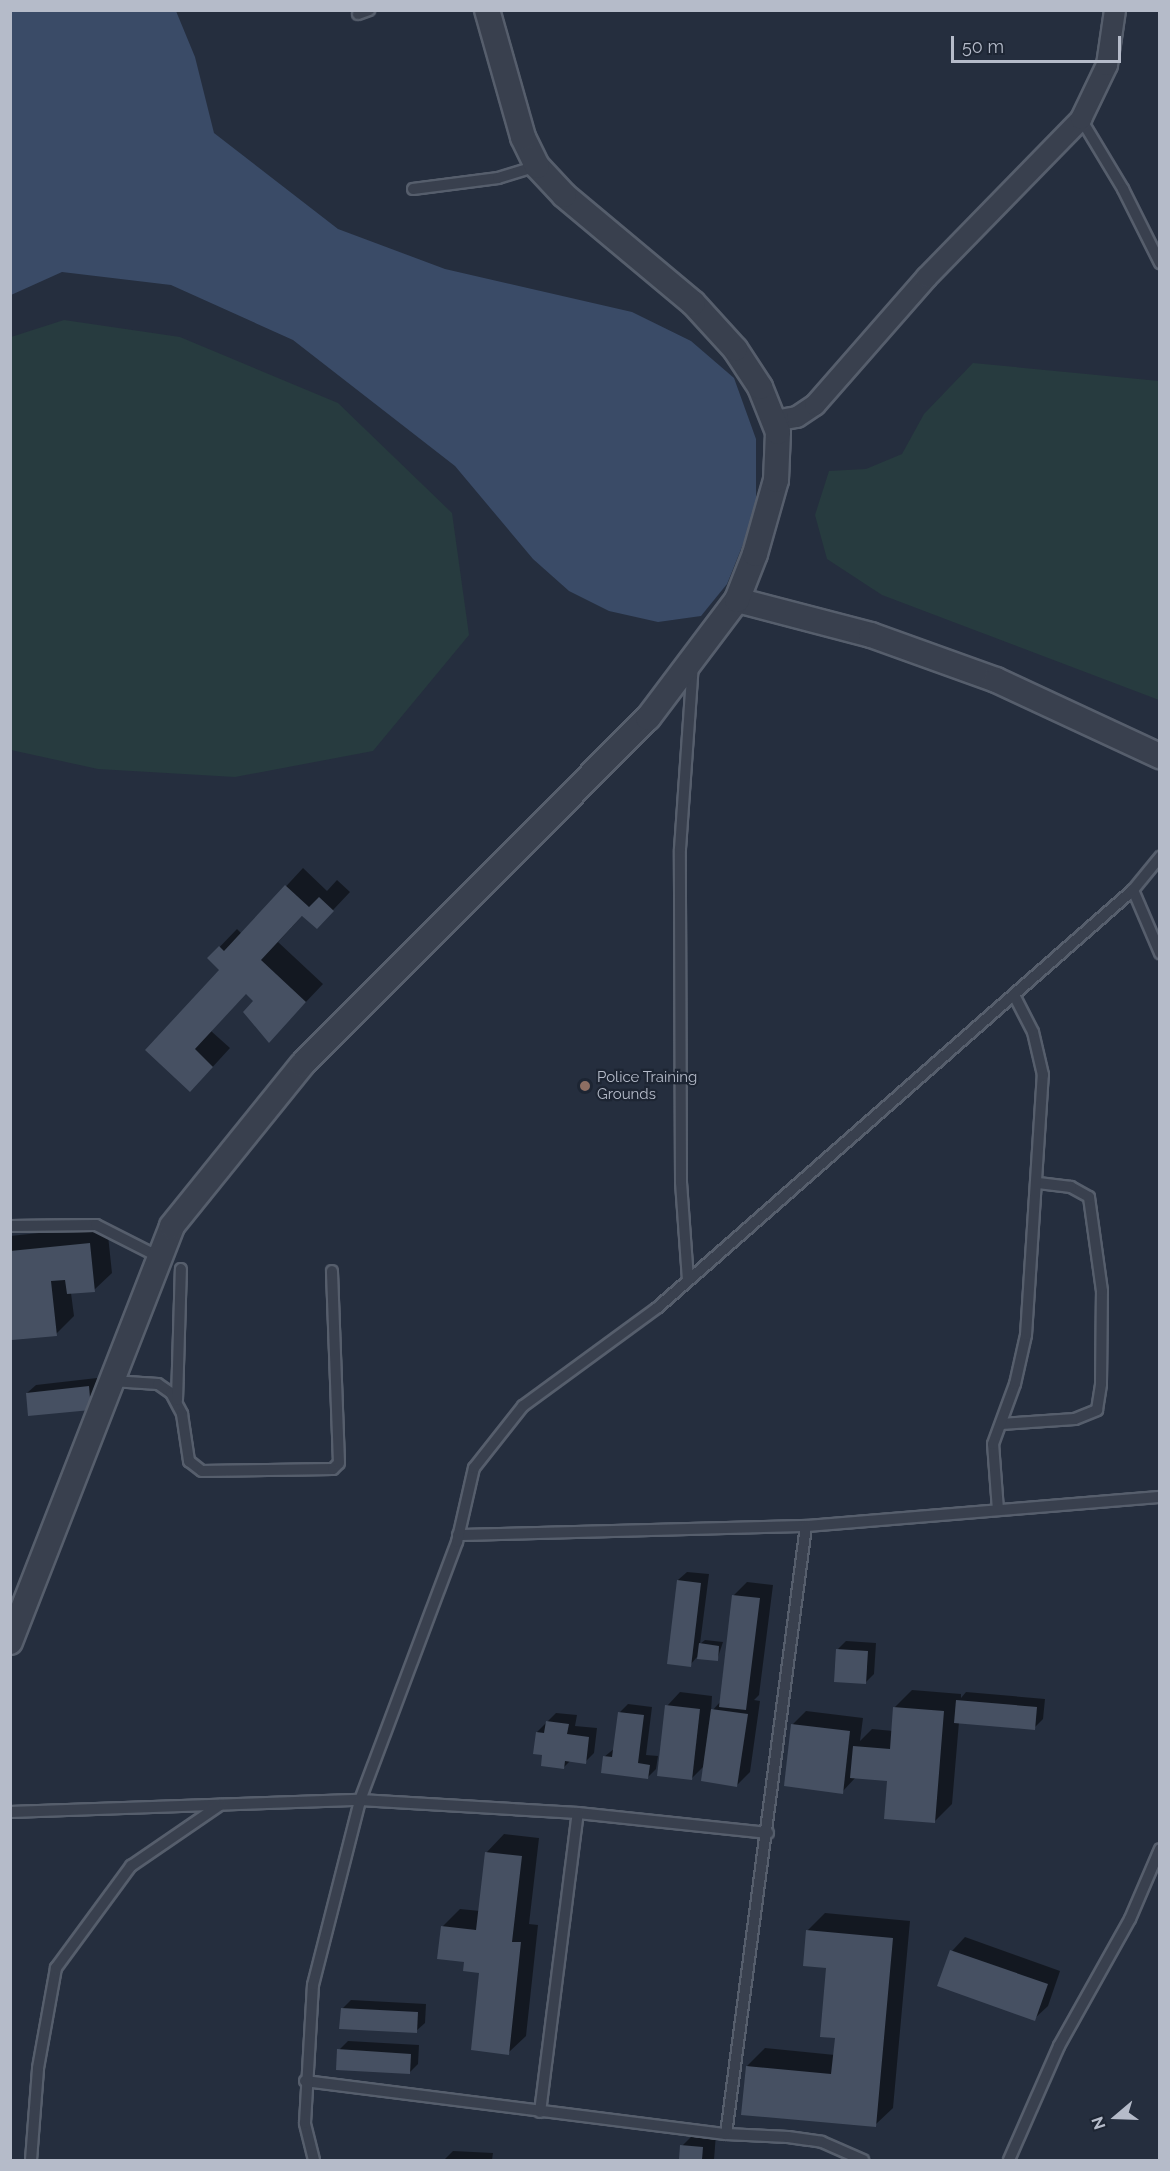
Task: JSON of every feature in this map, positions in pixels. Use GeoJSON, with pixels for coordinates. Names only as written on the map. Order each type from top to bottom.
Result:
{"type":"FeatureCollection","features":[{"type":"Feature","properties":{"kind":"street"},"geometry":{"type":"LineString","coordinates":[[10,1642],[157,1256],[172,1226],[195,1193],[302,1065],[648,718],[693,662],[737,600],[755,554],[776,480],[778,432],[760,387],[735,349],[693,303],[564,195],[537,166],[523,137],[488,10]]}},
{"type":"Feature","properties":{"kind":"street"},"geometry":{"type":"LineString","coordinates":[[774,421],[797,417],[815,405],[927,277],[1081,119],[1107,65],[1115,10]]}},
{"type":"Feature","properties":{"kind":"street"},"geometry":{"type":"LineString","coordinates":[[737,600],[871,635],[996,680],[1160,756]]}},
{"type":"Feature","properties":{"kind":"lane"},"geometry":{"type":"LineString","coordinates":[[1081,119],[1123,189],[1160,262]]}},
{"type":"Feature","properties":{"kind":"lane"},"geometry":{"type":"LineString","coordinates":[[413,189],[498,178],[537,166]]}},
{"type":"Feature","properties":{"kind":"lane"},"geometry":{"type":"LineString","coordinates":[[688,1280],[681,1182],[680,849],[693,662]]}},
{"type":"Feature","properties":{"kind":"lane"},"geometry":{"type":"LineString","coordinates":[[314,2160],[305,2123],[305,2081],[313,1985],[360,1800],[458,1535],[474,1468],[523,1406],[688,1280],[1133,890],[1160,857]]}},
{"type":"Feature","properties":{"kind":"lane"},"geometry":{"type":"LineString","coordinates":[[1133,890],[1160,952]]}},
{"type":"Feature","properties":{"kind":"lane"},"geometry":{"type":"LineString","coordinates":[[998,1510],[992,1461],[993,1444],[1016,1384],[1026,1335],[1043,1075],[1033,1032],[1014,995]]}},
{"type":"Feature","properties":{"kind":"lane"},"geometry":{"type":"LineString","coordinates":[[1001,1424],[1075,1419],[1097,1410],[1102,1291],[1089,1197],[1071,1187],[1036,1183]]}},
{"type":"Feature","properties":{"kind":"lane"},"geometry":{"type":"LineString","coordinates":[[10,1226],[96,1225],[157,1256]]}},
{"type":"Feature","properties":{"kind":"lane"},"geometry":{"type":"LineString","coordinates":[[181,1269],[177,1400],[189,1461],[202,1471],[324,1471],[337,1467],[332,1272]]}},
{"type":"Feature","properties":{"kind":"lane"},"geometry":{"type":"LineString","coordinates":[[111,1381],[158,1384],[177,1400]]}},
{"type":"Feature","properties":{"kind":"lane"},"geometry":{"type":"LineString","coordinates":[[458,1535],[806,1526],[1160,1497]]}},
{"type":"Feature","properties":{"kind":"lane"},"geometry":{"type":"LineString","coordinates":[[726,2134],[768,1833],[806,1526]]}},
{"type":"Feature","properties":{"kind":"lane"},"geometry":{"type":"LineString","coordinates":[[10,1812],[360,1800],[578,1813],[768,1833]]}},
{"type":"Feature","properties":{"kind":"lane"},"geometry":{"type":"LineString","coordinates":[[31,2160],[38,2068],[56,1968],[131,1866],[220,1805]]}},
{"type":"Feature","properties":{"kind":"lane"},"geometry":{"type":"LineString","coordinates":[[540,2112],[578,1813]]}},
{"type":"Feature","properties":{"kind":"lane"},"geometry":{"type":"LineString","coordinates":[[1010,2160],[1059,2046],[1130,1919],[1160,1849]]}},
{"type":"Feature","properties":{"kind":"lane"},"geometry":{"type":"LineString","coordinates":[[305,2081],[726,2134],[822,2142],[863,2160]]}},
{"type":"Feature","properties":{"kind":"green space"},"geometry":{"type":"Polygon","coordinates":[[[64,320],[180,337],[338,403],[452,513],[469,635],[373,751],[235,777],[98,769],[11,750],[11,337],[64,320]]]}},
{"type":"Feature","properties":{"kind":"green space"},"geometry":{"type":"Polygon","coordinates":[[[973,363],[1159,381],[1159,700],[882,595],[827,559],[815,515],[829,471],[866,469],[902,454],[924,414],[973,363]]]}},
{"type":"Feature","properties":{"kind":"water"},"geometry":{"type":"Polygon","coordinates":[[[11,11],[176,11],[195,57],[214,133],[338,229],[445,269],[632,312],[691,341],[734,378],[756,439],[756,512],[727,584],[701,616],[658,622],[609,611],[569,591],[533,559],[455,466],[293,340],[171,285],[62,272],[11,295],[11,11]]]}},
{"type":"Feature","properties":{"kind":"building"},"geometry":{"type":"Polygon","coordinates":[[[285,885],[309,907],[319,897],[334,911],[317,929],[302,916],[261,960],[306,1002],[269,1043],[243,1012],[253,1001],[246,994],[195,1049],[213,1067],[190,1092],[145,1050],[219,970],[207,958],[219,946],[224,951],[285,885]]]}},
{"type":"Feature","properties":{"kind":"building"},"geometry":{"type":"Polygon","coordinates":[[[90,1243],[95,1292],[67,1294],[65,1280],[51,1281],[57,1336],[12,1340],[10,1251],[90,1243]]]}},
{"type":"Feature","properties":{"kind":"building"},"geometry":{"type":"Polygon","coordinates":[[[89,1386],[91,1410],[28,1416],[26,1393],[89,1386]]]}},
{"type":"Feature","properties":{"kind":"building"},"geometry":{"type":"Polygon","coordinates":[[[677,1580],[701,1583],[691,1667],[667,1664],[677,1580]]]}},
{"type":"Feature","properties":{"kind":"building"},"geometry":{"type":"Polygon","coordinates":[[[732,1595],[760,1598],[746,1710],[719,1707],[732,1595]]]}},
{"type":"Feature","properties":{"kind":"building"},"geometry":{"type":"Polygon","coordinates":[[[699,1643],[719,1646],[718,1661],[697,1659],[699,1643]]]}},
{"type":"Feature","properties":{"kind":"building"},"geometry":{"type":"Polygon","coordinates":[[[836,1649],[868,1651],[866,1684],[834,1682],[836,1649]]]}},
{"type":"Feature","properties":{"kind":"building"},"geometry":{"type":"Polygon","coordinates":[[[956,1700],[1037,1707],[1035,1730],[954,1723],[956,1700]]]}},
{"type":"Feature","properties":{"kind":"building"},"geometry":{"type":"Polygon","coordinates":[[[665,1705],[700,1709],[692,1780],[657,1776],[665,1705]]]}},
{"type":"Feature","properties":{"kind":"building"},"geometry":{"type":"Polygon","coordinates":[[[893,1707],[944,1711],[935,1823],[884,1819],[887,1781],[850,1778],[853,1746],[890,1749],[893,1707]]]}},
{"type":"Feature","properties":{"kind":"building"},"geometry":{"type":"Polygon","coordinates":[[[711,1709],[748,1714],[737,1787],[701,1781],[711,1709]]]}},
{"type":"Feature","properties":{"kind":"building"},"geometry":{"type":"Polygon","coordinates":[[[618,1712],[644,1715],[638,1763],[650,1765],[648,1779],[601,1773],[603,1756],[612,1757],[618,1712]]]}},
{"type":"Feature","properties":{"kind":"building"},"geometry":{"type":"Polygon","coordinates":[[[546,1721],[569,1724],[567,1734],[589,1737],[586,1764],[565,1761],[564,1769],[541,1766],[542,1755],[533,1754],[536,1732],[544,1733],[546,1721]]]}},
{"type":"Feature","properties":{"kind":"building"},"geometry":{"type":"Polygon","coordinates":[[[791,1724],[850,1731],[843,1794],[784,1786],[791,1724]]]}},
{"type":"Feature","properties":{"kind":"building"},"geometry":{"type":"Polygon","coordinates":[[[485,1852],[522,1856],[512,1942],[521,1942],[509,2055],[471,2050],[479,1973],[463,1971],[464,1962],[437,1959],[441,1926],[476,1930],[485,1852]]]}},
{"type":"Feature","properties":{"kind":"building"},"geometry":{"type":"Polygon","coordinates":[[[806,1930],[893,1938],[876,2127],[741,2115],[746,2066],[831,2074],[835,2038],[820,2037],[826,1968],[803,1966],[806,1930]]]}},
{"type":"Feature","properties":{"kind":"building"},"geometry":{"type":"Polygon","coordinates":[[[950,1950],[1048,1984],[1035,2021],[937,1986],[950,1950]]]}},
{"type":"Feature","properties":{"kind":"building"},"geometry":{"type":"Polygon","coordinates":[[[341,2008],[418,2012],[417,2033],[339,2029],[341,2008]]]}},
{"type":"Feature","properties":{"kind":"building"},"geometry":{"type":"Polygon","coordinates":[[[337,2049],[411,2054],[410,2074],[336,2070],[337,2049]]]}},
{"type":"Feature","properties":{"kind":"building"},"geometry":{"type":"Polygon","coordinates":[[[680,2145],[703,2147],[702,2160],[679,2160],[680,2145]]]}},
{"type":"Feature","properties":{"kind":"place","name":"Police Training Grounds"},"geometry":{"type":"Point","coordinates":[585,1086]}}]}
